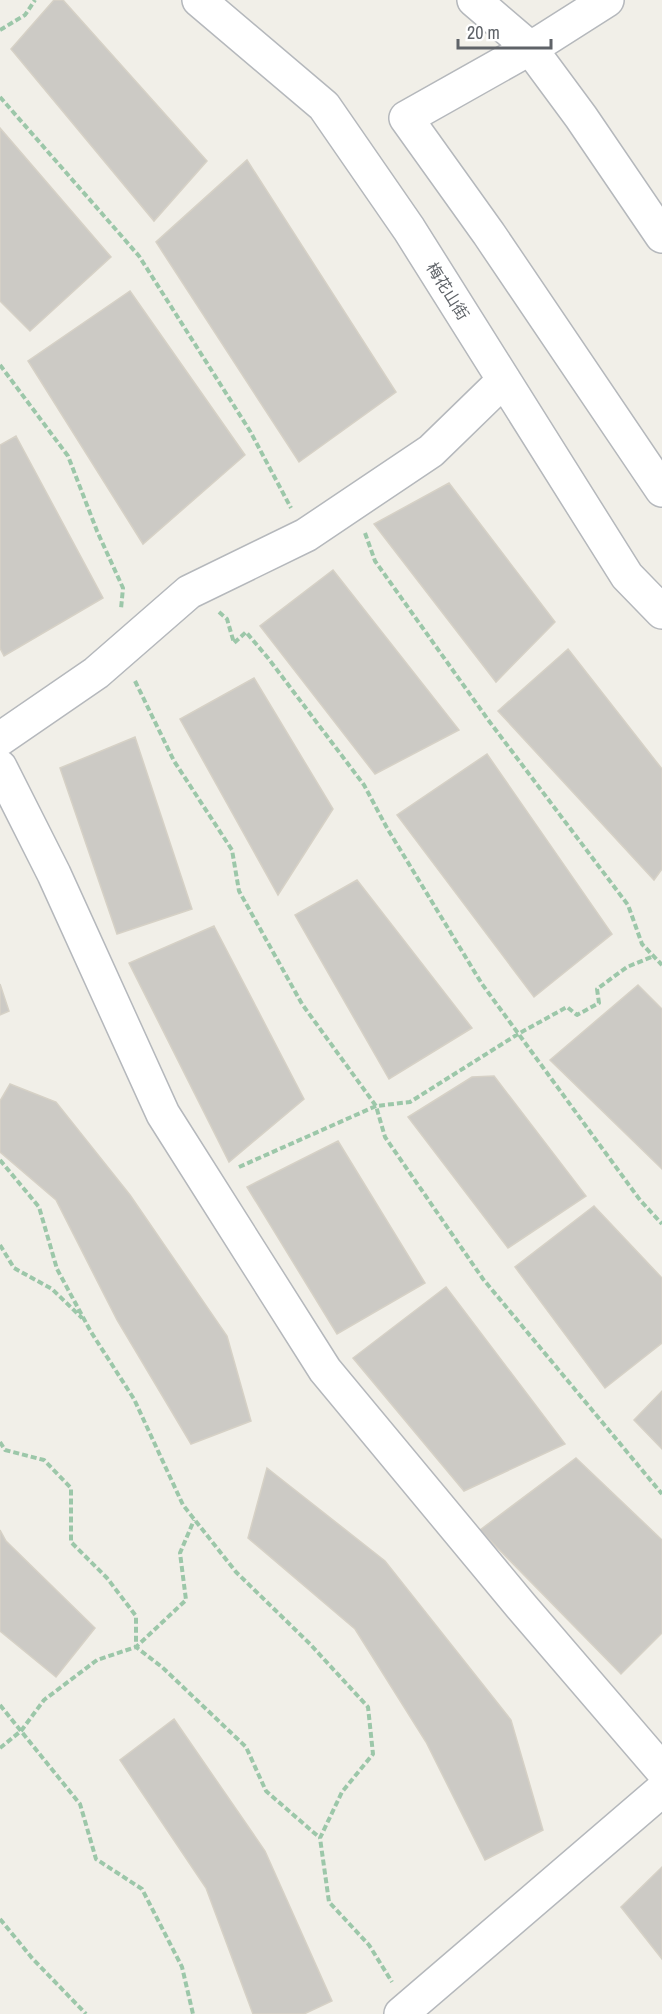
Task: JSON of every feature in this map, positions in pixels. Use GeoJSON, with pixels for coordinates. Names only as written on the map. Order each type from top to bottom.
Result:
{"type":"FeatureCollection","features":[{"type":"Feature","properties":{"kind":"street","name":"梅花山街"},"geometry":{"type":"LineString","coordinates":[[199,0],[324,106],[409,229],[627,576],[662,612]]}},
{"type":"Feature","properties":{"kind":"street"},"geometry":{"type":"LineString","coordinates":[[474,0],[530,48],[581,117],[662,236]]}},
{"type":"Feature","properties":{"kind":"street"},"geometry":{"type":"LineString","coordinates":[[607,0],[530,48],[406,118],[489,234],[662,490]]}},
{"type":"Feature","properties":{"kind":"street"},"geometry":{"type":"LineString","coordinates":[[0,739],[96,673],[189,592],[306,535],[431,451],[504,380]]}},
{"type":"Feature","properties":{"kind":"street"},"geometry":{"type":"LineString","coordinates":[[0,767],[54,874],[163,1114],[325,1370],[521,1606],[662,1770]]}},
{"type":"Feature","properties":{"kind":"street"},"geometry":{"type":"LineString","coordinates":[[404,2011],[662,1790]]}},
{"type":"Feature","properties":{"kind":"path"},"geometry":{"type":"LineString","coordinates":[[0,30],[25,15],[35,0]]}},
{"type":"Feature","properties":{"kind":"path"},"geometry":{"type":"LineString","coordinates":[[0,97],[139,256],[250,431],[306,535]]}},
{"type":"Feature","properties":{"kind":"path"},"geometry":{"type":"LineString","coordinates":[[0,365],[68,456],[97,531],[123,588],[117,654],[136,684],[174,761],[232,850],[239,891],[302,1004],[376,1106],[385,1137],[483,1278],[662,1494]]}},
{"type":"Feature","properties":{"kind":"path"},"geometry":{"type":"LineString","coordinates":[[358,500],[361,522],[375,561],[489,721],[628,905],[642,944],[662,965]]}},
{"type":"Feature","properties":{"kind":"path"},"geometry":{"type":"LineString","coordinates":[[194,590],[227,619],[234,643],[246,632],[364,785],[387,828],[482,984],[640,1200],[662,1224]]}},
{"type":"Feature","properties":{"kind":"path"},"geometry":{"type":"LineString","coordinates":[[239,1167],[376,1106],[410,1102],[518,1034],[567,1007],[577,1015],[598,1003],[597,989],[627,967],[654,956]]}},
{"type":"Feature","properties":{"kind":"path"},"geometry":{"type":"LineString","coordinates":[[0,1160],[39,1206],[57,1269],[134,1400],[183,1505],[236,1572],[310,1644],[368,1707],[373,1754],[342,1792],[320,1838],[329,1902],[369,1945],[404,2011]]}},
{"type":"Feature","properties":{"kind":"path"},"geometry":{"type":"LineString","coordinates":[[0,1245],[14,1268],[52,1289],[85,1320]]}},
{"type":"Feature","properties":{"kind":"path"},"geometry":{"type":"LineString","coordinates":[[0,1442],[5,1450],[44,1460],[71,1488],[71,1542],[107,1578],[136,1616],[136,1647]]}},
{"type":"Feature","properties":{"kind":"path"},"geometry":{"type":"LineString","coordinates":[[0,1748],[21,1731],[44,1700],[97,1660],[136,1647],[186,1600],[180,1552],[194,1519]]}},
{"type":"Feature","properties":{"kind":"path"},"geometry":{"type":"LineString","coordinates":[[136,1647],[162,1667],[246,1748],[266,1791],[320,1838]]}},
{"type":"Feature","properties":{"kind":"path"},"geometry":{"type":"LineString","coordinates":[[0,1705],[80,1804],[96,1859],[142,1890],[182,1967],[193,2014]]}},
{"type":"Feature","properties":{"kind":"path"},"geometry":{"type":"LineString","coordinates":[[0,1919],[32,1958],[86,2014]]}},
{"type":"Feature","properties":{"kind":"building"},"geometry":{"type":"Polygon","coordinates":[[[54,0],[63,0],[207,161],[154,221],[11,49],[54,0]]]}},
{"type":"Feature","properties":{"kind":"building"},"geometry":{"type":"Polygon","coordinates":[[[0,128],[111,257],[30,331],[0,301],[0,128]]]}},
{"type":"Feature","properties":{"kind":"building"},"geometry":{"type":"Polygon","coordinates":[[[247,160],[396,392],[299,462],[156,242],[247,160]]]}},
{"type":"Feature","properties":{"kind":"building"},"geometry":{"type":"Polygon","coordinates":[[[130,291],[245,455],[143,544],[28,361],[130,291]]]}},
{"type":"Feature","properties":{"kind":"building"},"geometry":{"type":"Polygon","coordinates":[[[16,436],[103,598],[4,656],[0,648],[0,445],[16,436]]]}},
{"type":"Feature","properties":{"kind":"building"},"geometry":{"type":"Polygon","coordinates":[[[449,483],[555,622],[496,682],[374,524],[449,483]]]}},
{"type":"Feature","properties":{"kind":"building"},"geometry":{"type":"Polygon","coordinates":[[[333,570],[459,730],[375,774],[260,626],[333,570]]]}},
{"type":"Feature","properties":{"kind":"building"},"geometry":{"type":"Polygon","coordinates":[[[568,649],[662,769],[662,869],[654,880],[498,711],[568,649]]]}},
{"type":"Feature","properties":{"kind":"building"},"geometry":{"type":"Polygon","coordinates":[[[254,678],[333,809],[278,895],[180,719],[254,678]]]}},
{"type":"Feature","properties":{"kind":"building"},"geometry":{"type":"Polygon","coordinates":[[[135,737],[192,909],[117,934],[60,768],[135,737]]]}},
{"type":"Feature","properties":{"kind":"building"},"geometry":{"type":"Polygon","coordinates":[[[487,754],[612,934],[534,997],[397,815],[487,754]]]}},
{"type":"Feature","properties":{"kind":"building"},"geometry":{"type":"Polygon","coordinates":[[[357,880],[472,1028],[389,1079],[295,915],[357,880]]]}},
{"type":"Feature","properties":{"kind":"building"},"geometry":{"type":"Polygon","coordinates":[[[214,926],[304,1099],[229,1162],[129,963],[214,926]]]}},
{"type":"Feature","properties":{"kind":"building"},"geometry":{"type":"Polygon","coordinates":[[[0,984],[9,1011],[0,1015],[0,984]]]}},
{"type":"Feature","properties":{"kind":"building"},"geometry":{"type":"Polygon","coordinates":[[[638,985],[662,1009],[662,1169],[550,1060],[638,985]]]}},
{"type":"Feature","properties":{"kind":"building"},"geometry":{"type":"Polygon","coordinates":[[[494,1076],[586,1196],[508,1248],[408,1117],[472,1077],[494,1076]]]}},
{"type":"Feature","properties":{"kind":"building"},"geometry":{"type":"Polygon","coordinates":[[[10,1084],[56,1102],[130,1195],[227,1336],[251,1421],[191,1444],[117,1320],[56,1200],[0,1152],[0,1101],[10,1084]]]}},
{"type":"Feature","properties":{"kind":"building"},"geometry":{"type":"Polygon","coordinates":[[[338,1141],[425,1283],[337,1334],[247,1187],[338,1141]]]}},
{"type":"Feature","properties":{"kind":"building"},"geometry":{"type":"Polygon","coordinates":[[[594,1206],[662,1278],[662,1343],[605,1388],[515,1267],[594,1206]]]}},
{"type":"Feature","properties":{"kind":"building"},"geometry":{"type":"Polygon","coordinates":[[[446,1287],[565,1444],[464,1491],[353,1358],[446,1287]]]}},
{"type":"Feature","properties":{"kind":"building"},"geometry":{"type":"Polygon","coordinates":[[[662,1391],[662,1449],[634,1420],[662,1391]]]}},
{"type":"Feature","properties":{"kind":"building"},"geometry":{"type":"Polygon","coordinates":[[[576,1458],[662,1540],[662,1633],[621,1674],[480,1530],[576,1458]]]}},
{"type":"Feature","properties":{"kind":"building"},"geometry":{"type":"Polygon","coordinates":[[[267,1468],[385,1561],[511,1720],[543,1830],[485,1860],[426,1742],[355,1629],[248,1538],[267,1468]]]}},
{"type":"Feature","properties":{"kind":"building"},"geometry":{"type":"Polygon","coordinates":[[[0,1530],[6,1541],[95,1628],[56,1677],[0,1631],[0,1530]]]}},
{"type":"Feature","properties":{"kind":"building"},"geometry":{"type":"Polygon","coordinates":[[[174,1719],[265,1851],[332,2001],[304,2014],[253,2014],[206,1888],[120,1760],[174,1719]]]}},
{"type":"Feature","properties":{"kind":"building"},"geometry":{"type":"Polygon","coordinates":[[[662,1867],[662,1959],[621,1907],[662,1867]]]}}]}
